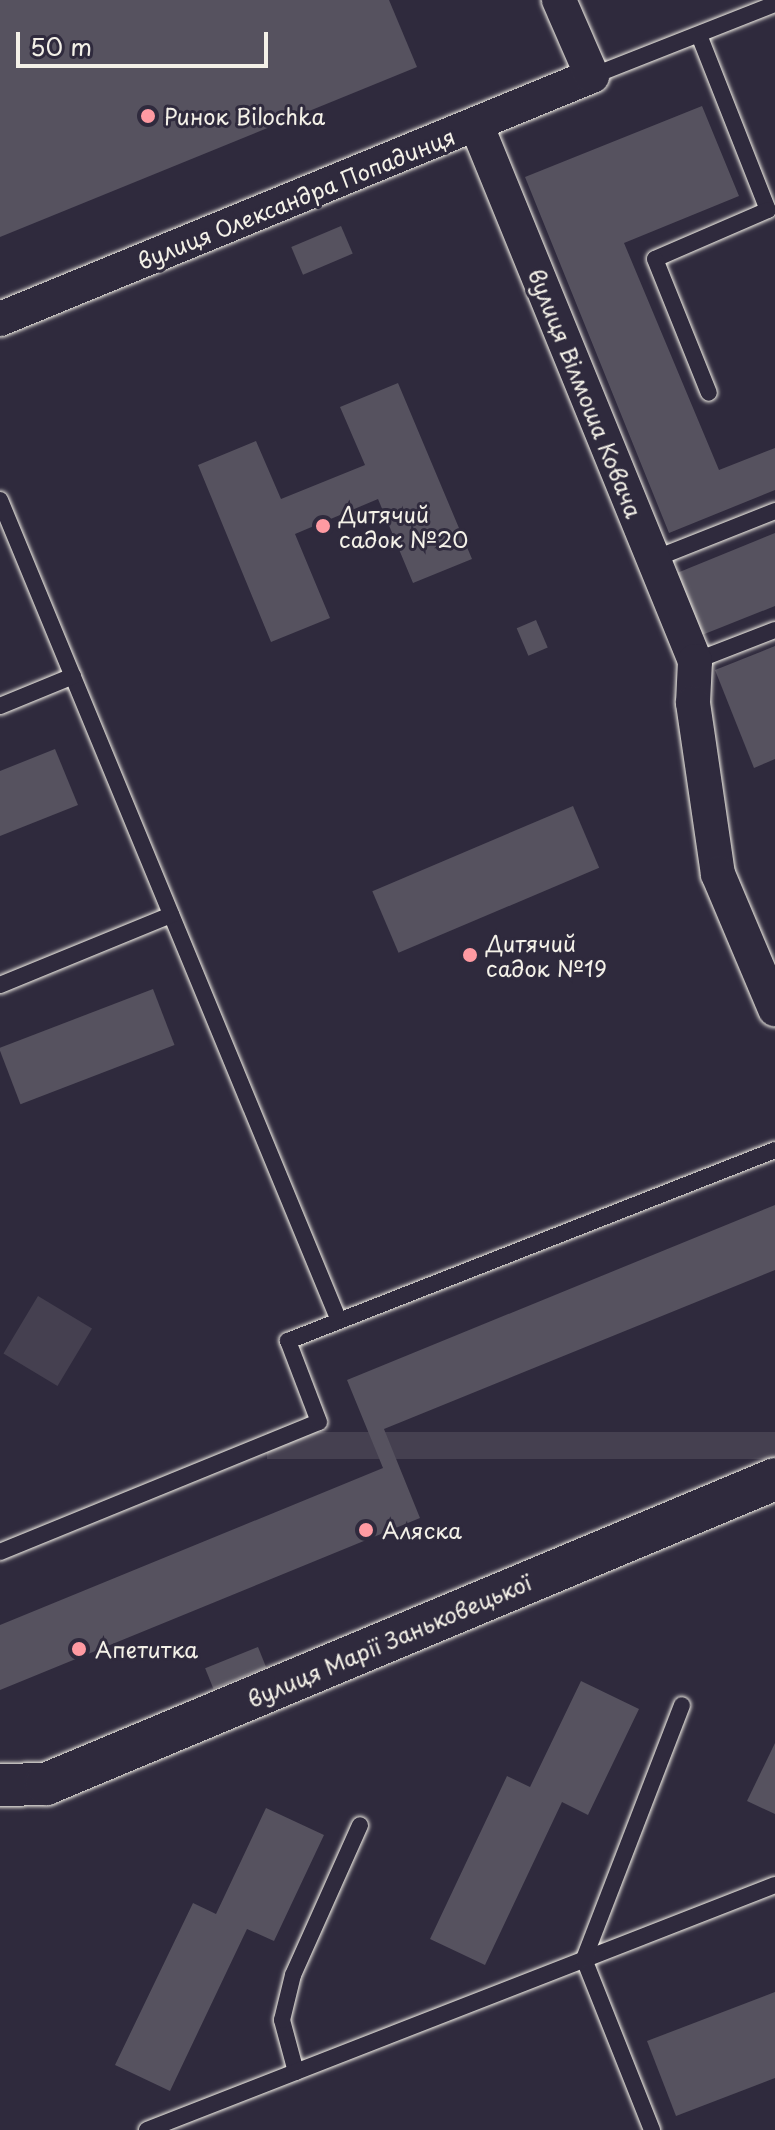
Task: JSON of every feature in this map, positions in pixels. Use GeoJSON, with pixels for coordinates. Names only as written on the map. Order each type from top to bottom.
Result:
{"type":"FeatureCollection","features":[{"type":"Feature","properties":{"kind":"street"},"geometry":{"type":"LineString","coordinates":[[559,0],[592,76]]}},
{"type":"Feature","properties":{"kind":"street","name":"вулиця Олександра Попадинця"},"geometry":{"type":"LineString","coordinates":[[0,319],[592,76]]}},
{"type":"Feature","properties":{"kind":"street","name":"вулиця Вілмоша Ковача"},"geometry":{"type":"LineString","coordinates":[[476,124],[695,661]]}},
{"type":"Feature","properties":{"kind":"street"},"geometry":{"type":"LineString","coordinates":[[695,661],[693,703],[718,874],[775,1009]]}},
{"type":"Feature","properties":{"kind":"street","name":"вулиця Марії Заньковецької"},"geometry":{"type":"LineString","coordinates":[[0,1785],[55,1780],[775,1479]]}},
{"type":"Feature","properties":{"kind":"lane"},"geometry":{"type":"LineString","coordinates":[[592,76],[699,35],[763,5]]}},
{"type":"Feature","properties":{"kind":"lane"},"geometry":{"type":"LineString","coordinates":[[699,35],[768,210],[655,259],[709,393]]}},
{"type":"Feature","properties":{"kind":"lane"},"geometry":{"type":"LineString","coordinates":[[0,500],[339,1321]]}},
{"type":"Feature","properties":{"kind":"lane"},"geometry":{"type":"LineString","coordinates":[[654,559],[775,511]]}},
{"type":"Feature","properties":{"kind":"lane"},"geometry":{"type":"LineString","coordinates":[[695,661],[775,630]]}},
{"type":"Feature","properties":{"kind":"lane"},"geometry":{"type":"LineString","coordinates":[[0,706],[73,676]]}},
{"type":"Feature","properties":{"kind":"lane"},"geometry":{"type":"LineString","coordinates":[[0,985],[171,915]]}},
{"type":"Feature","properties":{"kind":"lane"},"geometry":{"type":"LineString","coordinates":[[0,1552],[319,1422],[288,1341],[775,1150]]}},
{"type":"Feature","properties":{"kind":"lane"},"geometry":{"type":"LineString","coordinates":[[652,2130],[584,1959],[682,1705]]}},
{"type":"Feature","properties":{"kind":"lane"},"geometry":{"type":"LineString","coordinates":[[296,2072],[282,2020],[293,1975],[360,1825]]}},
{"type":"Feature","properties":{"kind":"lane"},"geometry":{"type":"LineString","coordinates":[[147,2130],[775,1885]]}},
{"type":"Feature","properties":{"kind":"shaded area"},"geometry":{"type":"Polygon","coordinates":[[[38,1296],[92,1328],[57,1386],[3,1353],[38,1296]]]}},
{"type":"Feature","properties":{"kind":"shaded area"},"geometry":{"type":"Polygon","coordinates":[[[267,1432],[775,1432],[775,1459],[267,1459],[267,1432]]]}},
{"type":"Feature","properties":{"kind":"building","name":"Ринок Bilochka"},"geometry":{"type":"Polygon","coordinates":[[[0,0],[389,0],[417,67],[0,237],[0,0]]]}},
{"type":"Feature","properties":{"kind":"building"},"geometry":{"type":"Polygon","coordinates":[[[702,106],[739,196],[624,243],[719,470],[775,448],[775,490],[669,533],[525,177],[702,106]]]}},
{"type":"Feature","properties":{"kind":"building"},"geometry":{"type":"Polygon","coordinates":[[[341,226],[353,254],[303,275],[291,247],[341,226]]]}},
{"type":"Feature","properties":{"kind":"building"},"geometry":{"type":"Polygon","coordinates":[[[398,383],[472,559],[413,583],[378,499],[295,534],[330,618],[271,642],[198,465],[256,441],[281,499],[365,465],[340,407],[398,383]]]}},
{"type":"Feature","properties":{"kind":"building"},"geometry":{"type":"Polygon","coordinates":[[[775,533],[775,606],[702,635],[677,573],[775,533]]]}},
{"type":"Feature","properties":{"kind":"building"},"geometry":{"type":"Polygon","coordinates":[[[536,620],[548,648],[528,656],[517,628],[536,620]]]}},
{"type":"Feature","properties":{"kind":"building"},"geometry":{"type":"Polygon","coordinates":[[[775,646],[775,759],[754,768],[715,670],[775,646]]]}},
{"type":"Feature","properties":{"kind":"building"},"geometry":{"type":"Polygon","coordinates":[[[55,749],[78,805],[0,836],[0,771],[55,749]]]}},
{"type":"Feature","properties":{"kind":"building"},"geometry":{"type":"Polygon","coordinates":[[[573,806],[599,868],[399,953],[372,891],[573,806]]]}},
{"type":"Feature","properties":{"kind":"building"},"geometry":{"type":"Polygon","coordinates":[[[153,989],[175,1045],[20,1104],[0,1048],[153,989]]]}},
{"type":"Feature","properties":{"kind":"building"},"geometry":{"type":"Polygon","coordinates":[[[775,1205],[775,1270],[384,1429],[420,1518],[0,1690],[0,1625],[383,1468],[347,1380],[775,1205]]]}},
{"type":"Feature","properties":{"kind":"building"},"geometry":{"type":"Polygon","coordinates":[[[258,1647],[266,1667],[213,1689],[205,1668],[258,1647]]]}},
{"type":"Feature","properties":{"kind":"building"},"geometry":{"type":"Polygon","coordinates":[[[581,1681],[639,1709],[588,1815],[562,1802],[485,1965],[430,1939],[507,1776],[530,1787],[581,1681]]]}},
{"type":"Feature","properties":{"kind":"building"},"geometry":{"type":"Polygon","coordinates":[[[775,1743],[775,1814],[747,1801],[775,1743]]]}},
{"type":"Feature","properties":{"kind":"building"},"geometry":{"type":"Polygon","coordinates":[[[266,1808],[324,1835],[274,1941],[247,1929],[170,2091],[115,2065],[193,1903],[216,1914],[266,1808]]]}},
{"type":"Feature","properties":{"kind":"building"},"geometry":{"type":"Polygon","coordinates":[[[775,1992],[775,2078],[676,2116],[647,2041],[775,1992]]]}},
{"type":"Feature","properties":{"kind":"place","name":"Ринок Bilochka"},"geometry":{"type":"Point","coordinates":[148,116]}},
{"type":"Feature","properties":{"kind":"place","name":"Дитячий садок №20"},"geometry":{"type":"Point","coordinates":[323,526]}},
{"type":"Feature","properties":{"kind":"place","name":"Дитячий садок №19"},"geometry":{"type":"Point","coordinates":[470,955]}},
{"type":"Feature","properties":{"kind":"place","name":"Аляска"},"geometry":{"type":"Point","coordinates":[366,1530]}},
{"type":"Feature","properties":{"kind":"place","name":"Апетитка"},"geometry":{"type":"Point","coordinates":[79,1649]}}]}
